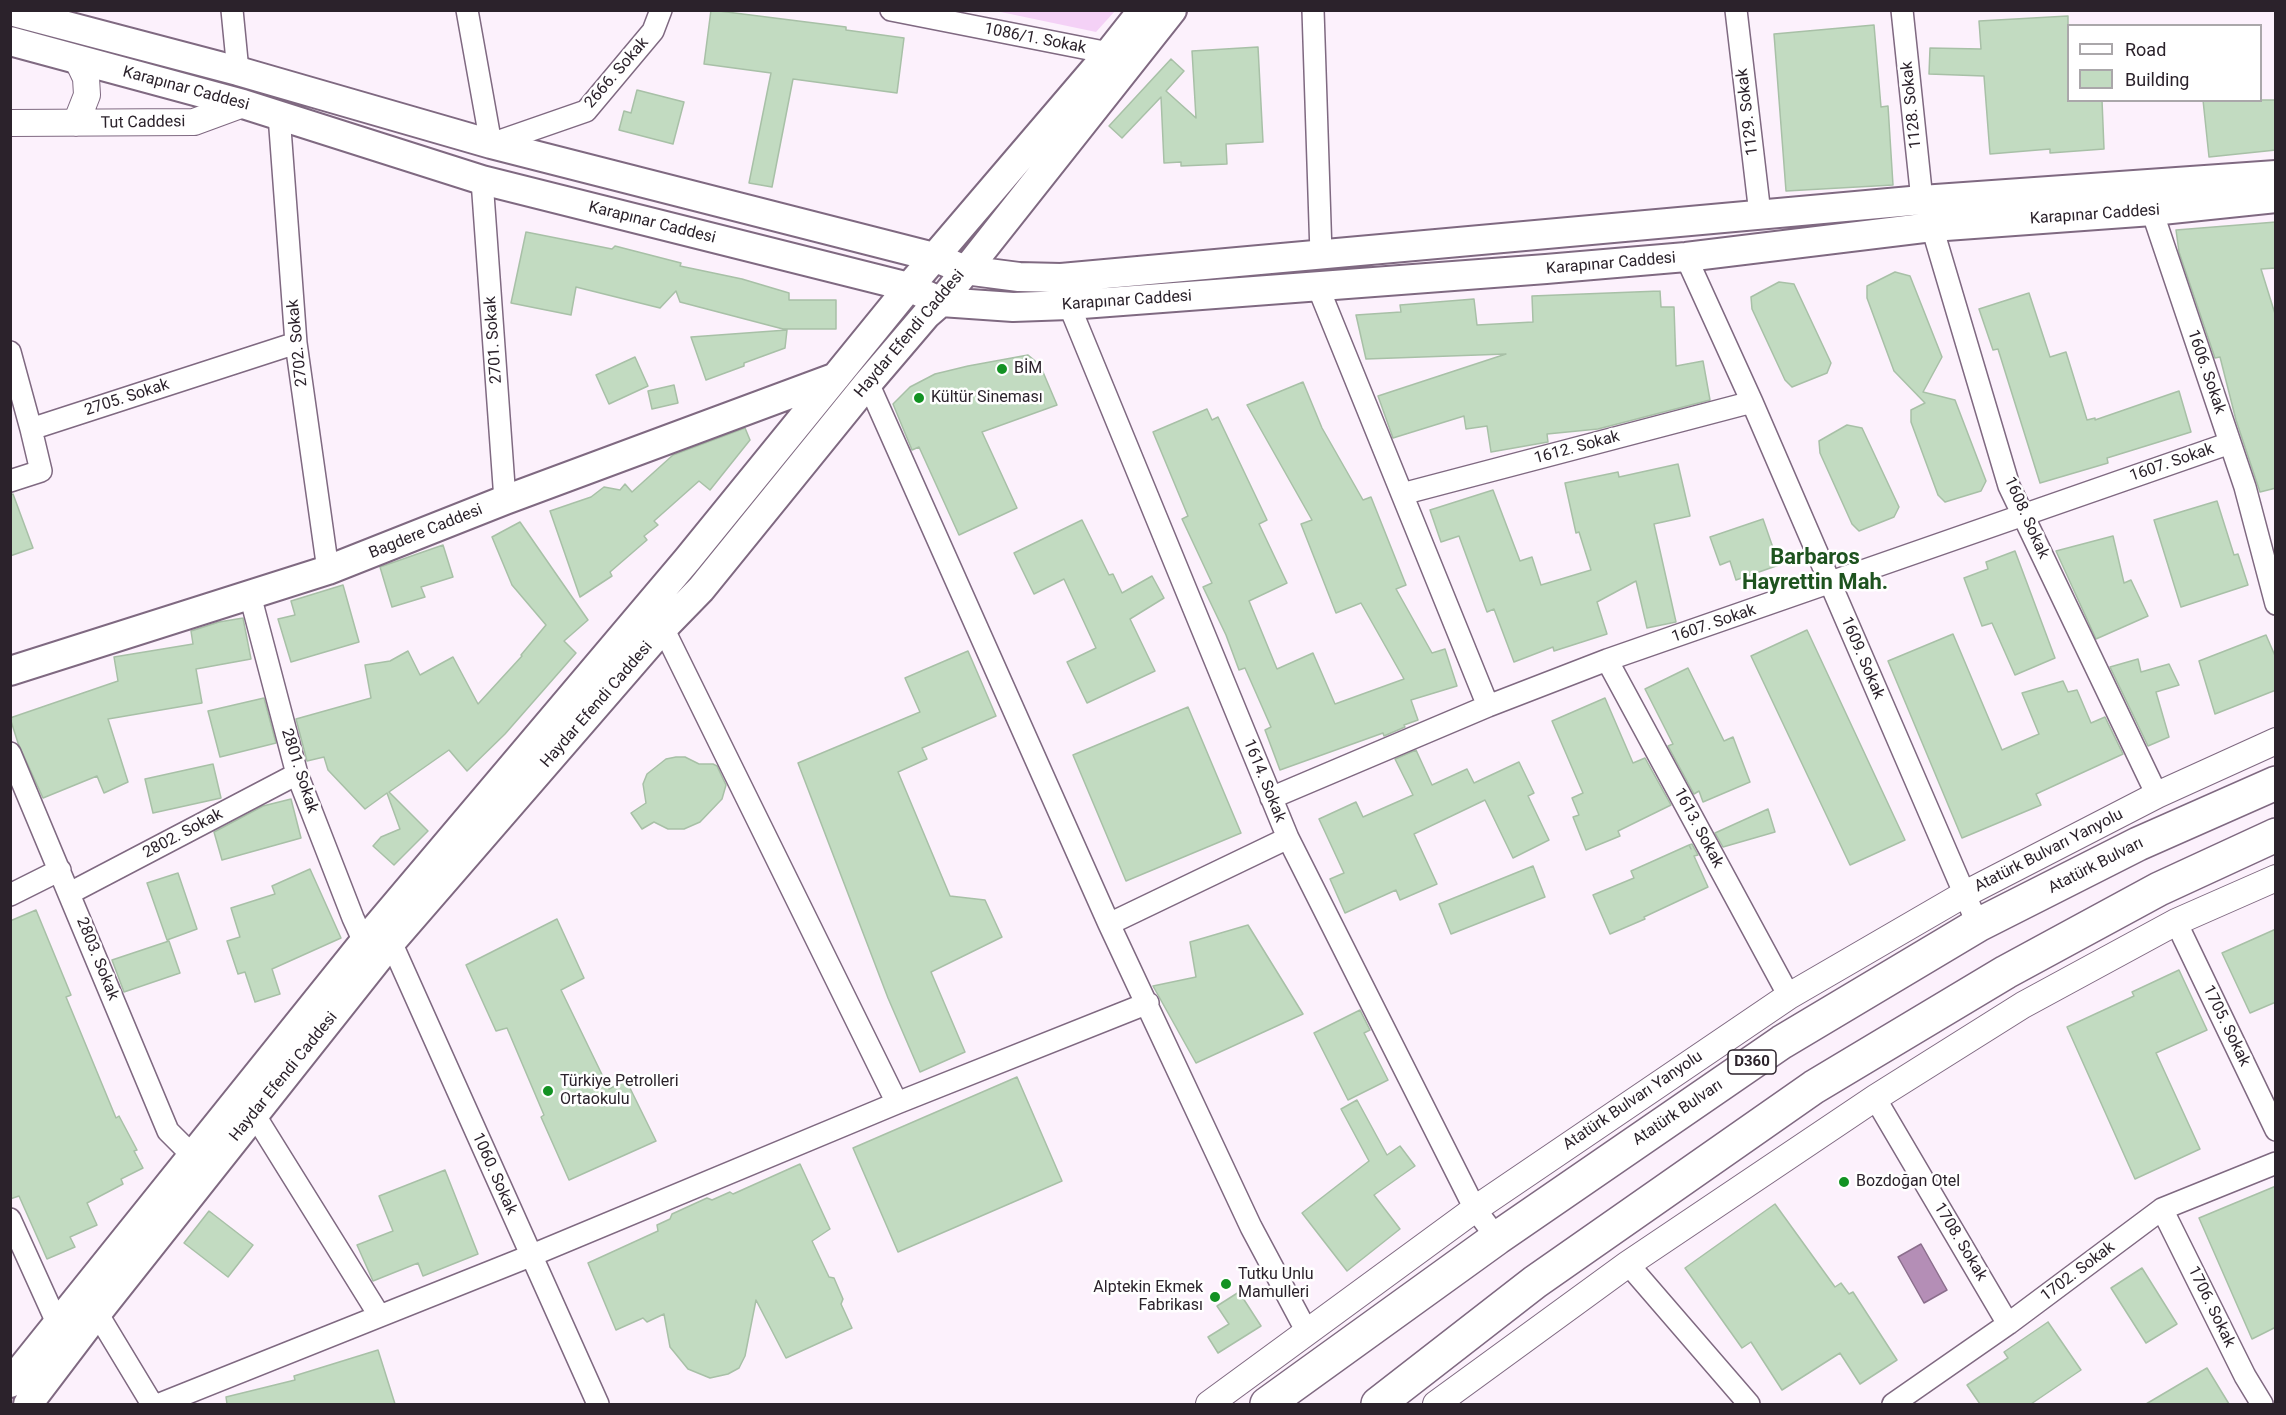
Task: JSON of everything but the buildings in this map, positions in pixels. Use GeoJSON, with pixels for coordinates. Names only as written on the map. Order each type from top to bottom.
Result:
{"type":"FeatureCollection","features":[{"type":"Feature","properties":{"kind":"highway","name":"Atatürk Bulvarı"},"geometry":{"type":"LineString","coordinates":[[1267,1404],[1497,1238],[1782,1042],[1978,925],[2138,844],[2276,783]]}},
{"type":"Feature","properties":{"kind":"highway"},"geometry":{"type":"LineString","coordinates":[[1378,1404],[1535,1282],[1815,1087],[2006,972],[2159,889],[2276,835]]}},
{"type":"Feature","properties":{"kind":"main road","name":"Haydar Efendi Caddesi"},"geometry":{"type":"LineString","coordinates":[[28,1404],[97,1312],[254,1114],[378,942],[909,287],[1143,10]]}},
{"type":"Feature","properties":{"kind":"main road","name":"Haydar Efendi Caddesi"},"geometry":{"type":"LineString","coordinates":[[10,1383],[194,1156],[378,942],[701,589],[868,383],[941,302],[1172,10]]}},
{"type":"Feature","properties":{"kind":"main road","name":"Karapınar Caddesi"},"geometry":{"type":"LineString","coordinates":[[10,11],[238,71],[491,144],[934,257],[965,270],[1019,277],[1061,278],[1922,200],[2276,175]]}},
{"type":"Feature","properties":{"kind":"main road","name":"Karapınar Caddesi"},"geometry":{"type":"LineString","coordinates":[[10,41],[243,104],[483,180],[909,287],[941,302],[1013,307],[1069,305],[1686,257],[1932,227],[2152,211],[2276,198]]}},
{"type":"Feature","properties":{"kind":"main road","name":"Bagdere Caddesi"},"geometry":{"type":"LineString","coordinates":[[10,671],[328,570],[505,500],[836,377]]}},
{"type":"Feature","properties":{"kind":"street"},"geometry":{"type":"LineString","coordinates":[[232,10],[238,71]]}},
{"type":"Feature","properties":{"kind":"street"},"geometry":{"type":"LineString","coordinates":[[467,10],[491,144]]}},
{"type":"Feature","properties":{"kind":"street","name":"2666. Sokak"},"geometry":{"type":"LineString","coordinates":[[491,144],[586,111],[653,31],[662,10]]}},
{"type":"Feature","properties":{"kind":"street","name":"1086/1. Sokak"},"geometry":{"type":"LineString","coordinates":[[891,10],[1109,53]]}},
{"type":"Feature","properties":{"kind":"street"},"geometry":{"type":"LineString","coordinates":[[1313,10],[1321,254]]}},
{"type":"Feature","properties":{"kind":"street","name":"1129. Sokak"},"geometry":{"type":"LineString","coordinates":[[1736,10],[1760,214]]}},
{"type":"Feature","properties":{"kind":"street","name":"1128. Sokak"},"geometry":{"type":"LineString","coordinates":[[1902,10],[1922,200]]}},
{"type":"Feature","properties":{"kind":"street","name":"Tut Caddesi"},"geometry":{"type":"LineString","coordinates":[[76,59],[86,78],[87,94],[76,123]]}},
{"type":"Feature","properties":{"kind":"street","name":"Tut Caddesi"},"geometry":{"type":"LineString","coordinates":[[10,123],[194,122],[243,104]]}},
{"type":"Feature","properties":{"kind":"street","name":"2702. Sokak"},"geometry":{"type":"LineString","coordinates":[[279,115],[296,344],[328,570]]}},
{"type":"Feature","properties":{"kind":"street","name":"2701. Sokak"},"geometry":{"type":"LineString","coordinates":[[483,180],[505,500]]}},
{"type":"Feature","properties":{"kind":"street","name":"1606. Sokak"},"geometry":{"type":"LineString","coordinates":[[2152,211],[2245,487],[2276,604]]}},
{"type":"Feature","properties":{"kind":"street","name":"1608. Sokak"},"geometry":{"type":"LineString","coordinates":[[1932,227],[2009,486],[2157,795]]}},
{"type":"Feature","properties":{"kind":"street","name":"1609. Sokak"},"geometry":{"type":"LineString","coordinates":[[1686,257],[1752,402],[1963,895],[1978,925]]}},
{"type":"Feature","properties":{"kind":"street"},"geometry":{"type":"LineString","coordinates":[[1318,286],[1488,706]]}},
{"type":"Feature","properties":{"kind":"street","name":"1614. Sokak"},"geometry":{"type":"LineString","coordinates":[[1069,305],[1288,838],[1475,1209],[1497,1238]]}},
{"type":"Feature","properties":{"kind":"street","name":"2705. Sokak"},"geometry":{"type":"LineString","coordinates":[[31,429],[296,344]]}},
{"type":"Feature","properties":{"kind":"street"},"geometry":{"type":"LineString","coordinates":[[10,352],[41,471],[10,481]]}},
{"type":"Feature","properties":{"kind":"street"},"geometry":{"type":"LineString","coordinates":[[868,383],[1109,924],[1251,1227],[1307,1332]]}},
{"type":"Feature","properties":{"kind":"street","name":"1612. Sokak"},"geometry":{"type":"LineString","coordinates":[[1402,494],[1752,402]]}},
{"type":"Feature","properties":{"kind":"street","name":"1607. Sokak"},"geometry":{"type":"LineString","coordinates":[[1271,798],[1488,706],[1607,660],[2230,443]]}},
{"type":"Feature","properties":{"kind":"street","name":"2801. Sokak"},"geometry":{"type":"LineString","coordinates":[[250,595],[297,774],[353,918],[378,942]]}},
{"type":"Feature","properties":{"kind":"street"},"geometry":{"type":"LineString","coordinates":[[663,628],[897,1103]]}},
{"type":"Feature","properties":{"kind":"street","name":"1613. Sokak"},"geometry":{"type":"LineString","coordinates":[[1607,660],[1789,996]]}},
{"type":"Feature","properties":{"kind":"street","name":"Atatürk Bulvarı Yanyolu"},"geometry":{"type":"LineString","coordinates":[[1209,1404],[1475,1209],[1789,996],[1963,895],[2157,795],[2276,741]]}},
{"type":"Feature","properties":{"kind":"street","name":"2803. Sokak"},"geometry":{"type":"LineString","coordinates":[[10,753],[168,1131],[194,1156]]}},
{"type":"Feature","properties":{"kind":"street","name":"2802. Sokak"},"geometry":{"type":"LineString","coordinates":[[70,893],[297,774]]}},
{"type":"Feature","properties":{"kind":"street"},"geometry":{"type":"LineString","coordinates":[[1109,924],[1288,838]]}},
{"type":"Feature","properties":{"kind":"street"},"geometry":{"type":"LineString","coordinates":[[10,895],[60,870]]}},
{"type":"Feature","properties":{"kind":"street"},"geometry":{"type":"LineString","coordinates":[[1436,1404],[1628,1264],[1875,1098],[2024,1005],[2176,922],[2276,878]]}},
{"type":"Feature","properties":{"kind":"street","name":"1705. Sokak"},"geometry":{"type":"LineString","coordinates":[[2176,922],[2276,1130]]}},
{"type":"Feature","properties":{"kind":"street","name":"1060. Sokak"},"geometry":{"type":"LineString","coordinates":[[378,942],[530,1256],[598,1404]]}},
{"type":"Feature","properties":{"kind":"street"},"geometry":{"type":"LineString","coordinates":[[160,1404],[530,1256],[897,1103],[1148,1003]]}},
{"type":"Feature","properties":{"kind":"street","name":"1708. Sokak"},"geometry":{"type":"LineString","coordinates":[[1875,1098],[2008,1324]]}},
{"type":"Feature","properties":{"kind":"street"},"geometry":{"type":"LineString","coordinates":[[254,1114],[379,1315]]}},
{"type":"Feature","properties":{"kind":"street","name":"1702. Sokak"},"geometry":{"type":"LineString","coordinates":[[1893,1404],[2008,1324],[2162,1209],[2276,1163]]}},
{"type":"Feature","properties":{"kind":"street","name":"1706. Sokak"},"geometry":{"type":"LineString","coordinates":[[2162,1209],[2262,1404]]}},
{"type":"Feature","properties":{"kind":"street"},"geometry":{"type":"LineString","coordinates":[[10,1219],[58,1325]]}},
{"type":"Feature","properties":{"kind":"street"},"geometry":{"type":"LineString","coordinates":[[1628,1264],[1749,1404]]}},
{"type":"Feature","properties":{"kind":"street"},"geometry":{"type":"LineString","coordinates":[[97,1312],[152,1404]]}},
{"type":"Feature","properties":{"kind":"street"},"geometry":{"type":"LineString","coordinates":[[1247,1377],[1267,1404]]}},
{"type":"Feature","properties":{"kind":"shaded area"},"geometry":{"type":"Polygon","coordinates":[[[996,11],[1115,11],[1096,32],[996,11]]]}},
{"type":"Feature","properties":{"kind":"shaded area"},"geometry":{"type":"Polygon","coordinates":[[[1921,1244],[1947,1290],[1924,1303],[1898,1257],[1921,1244]]]}},
{"type":"Feature","properties":{"kind":"place","name":"BİM"},"geometry":{"type":"Point","coordinates":[1002,369]}},
{"type":"Feature","properties":{"kind":"place","name":"Kültür Sineması"},"geometry":{"type":"Point","coordinates":[919,398]}},
{"type":"Feature","properties":{"kind":"place","name":"Türkiye Petrolleri Ortaokulu"},"geometry":{"type":"Point","coordinates":[548,1091]}},
{"type":"Feature","properties":{"kind":"place","name":"Bozdoğan Otel"},"geometry":{"type":"Point","coordinates":[1844,1182]}},
{"type":"Feature","properties":{"kind":"place","name":"Tutku Unlu Mamulleri"},"geometry":{"type":"Point","coordinates":[1226,1284]}},
{"type":"Feature","properties":{"kind":"place","name":"Alptekin Ekmek Fabrikası"},"geometry":{"type":"Point","coordinates":[1215,1297]}},
{"type":"Feature","properties":{"kind":"district","name":"Barbaros Hayrettin Mah."},"geometry":{"type":"Point","coordinates":[1815,570]}}]}
